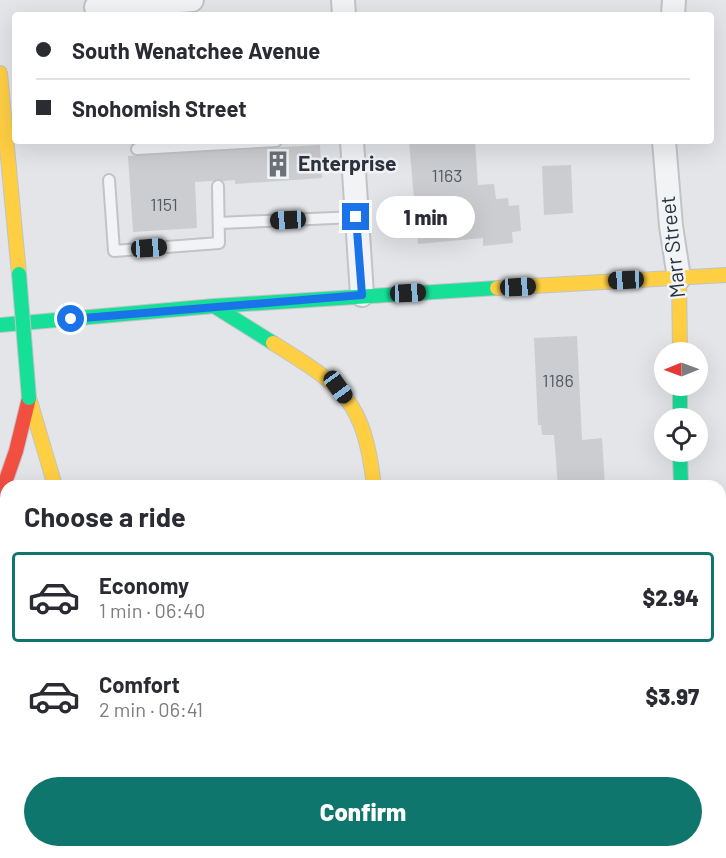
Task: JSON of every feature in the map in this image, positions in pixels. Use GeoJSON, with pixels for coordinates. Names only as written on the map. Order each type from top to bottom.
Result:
{"type":"FeatureCollection","features":[{"type":"Feature","properties":{"kind":"main road"},"geometry":{"type":"LineString","coordinates":[[0,73],[34,464]]}},
{"type":"Feature","properties":{"kind":"main road"},"geometry":{"type":"LineString","coordinates":[[0,325],[362,295],[726,275]]}},
{"type":"Feature","properties":{"kind":"main road","name":"Marr Street"},"geometry":{"type":"LineString","coordinates":[[679,278],[680,342]]}},
{"type":"Feature","properties":{"kind":"main road"},"geometry":{"type":"LineString","coordinates":[[214,306],[315,369],[338,387],[359,416],[370,452],[373,480]]}},
{"type":"Feature","properties":{"kind":"main road"},"geometry":{"type":"LineString","coordinates":[[29,398],[53,480]]}},
{"type":"Feature","properties":{"kind":"main road"},"geometry":{"type":"LineString","coordinates":[[6,480],[16,451],[29,398]]}},
{"type":"Feature","properties":{"kind":"main road"},"geometry":{"type":"LineString","coordinates":[[681,462],[681,480]]}},
{"type":"Feature","properties":{"kind":"street"},"geometry":{"type":"LineString","coordinates":[[96,7],[192,0]]}},
{"type":"Feature","properties":{"kind":"street"},"geometry":{"type":"LineString","coordinates":[[352,144],[362,295]]}},
{"type":"Feature","properties":{"kind":"street","name":"Marr Street"},"geometry":{"type":"LineString","coordinates":[[664,144],[671,226],[679,278]]}},
{"type":"Feature","properties":{"kind":"lane"},"geometry":{"type":"LineString","coordinates":[[137,149],[224,144]]}},
{"type":"Feature","properties":{"kind":"lane"},"geometry":{"type":"LineString","coordinates":[[109,180],[114,251],[219,243],[218,186]]}},
{"type":"Feature","properties":{"kind":"lane"},"geometry":{"type":"LineString","coordinates":[[219,223],[356,217]]}},
{"type":"Feature","properties":{"kind":"building"},"geometry":{"type":"Polygon","coordinates":[[[409,144],[475,144],[478,185],[494,184],[496,199],[508,198],[509,206],[519,205],[521,231],[512,232],[513,243],[483,246],[483,238],[418,244],[409,144]]]}},
{"type":"Feature","properties":{"kind":"building"},"geometry":{"type":"Polygon","coordinates":[[[320,145],[322,178],[235,184],[235,180],[217,179],[195,182],[197,228],[133,232],[128,156],[320,145]]]}},
{"type":"Feature","properties":{"kind":"building"},"geometry":{"type":"Polygon","coordinates":[[[571,165],[573,213],[544,215],[542,166],[571,165]]]}},
{"type":"Feature","properties":{"kind":"building"},"geometry":{"type":"Polygon","coordinates":[[[577,336],[582,440],[602,438],[605,480],[558,480],[554,435],[542,435],[541,425],[538,425],[534,338],[577,336]]]}},
{"type":"Feature","properties":{"kind":"traffic: fast"},"geometry":{"type":"LineString","coordinates":[[19,274],[29,398]]}},
{"type":"Feature","properties":{"kind":"traffic: fast"},"geometry":{"type":"LineString","coordinates":[[214,306],[497,288]]}},
{"type":"Feature","properties":{"kind":"traffic: fast"},"geometry":{"type":"LineString","coordinates":[[0,325],[214,306],[273,343]]}},
{"type":"Feature","properties":{"kind":"traffic: fast"},"geometry":{"type":"LineString","coordinates":[[680,396],[680,408]]}},
{"type":"Feature","properties":{"kind":"traffic: fast"},"geometry":{"type":"LineString","coordinates":[[680,462],[681,480]]}},
{"type":"Feature","properties":{"kind":"traffic: slow"},"geometry":{"type":"LineString","coordinates":[[0,73],[19,274]]}},
{"type":"Feature","properties":{"kind":"traffic: slow"},"geometry":{"type":"LineString","coordinates":[[497,288],[726,275]]}},
{"type":"Feature","properties":{"kind":"traffic: slow"},"geometry":{"type":"LineString","coordinates":[[679,278],[680,342]]}},
{"type":"Feature","properties":{"kind":"traffic: slow"},"geometry":{"type":"LineString","coordinates":[[273,343],[334,385],[346,399],[364,434],[373,480]]}},
{"type":"Feature","properties":{"kind":"traffic: slow"},"geometry":{"type":"LineString","coordinates":[[30,401],[53,480]]}},
{"type":"Feature","properties":{"kind":"traffic: jam"},"geometry":{"type":"LineString","coordinates":[[6,480],[16,451],[29,398]]}},
{"type":"Feature","properties":{"kind":"place","name":"Enterprise"},"geometry":{"type":"Point","coordinates":[278,164]}},
{"type":"Feature","properties":{"kind":"route"},"geometry":{"type":"LineString","coordinates":[[71,319],[362,295],[356,217]]}}]}
